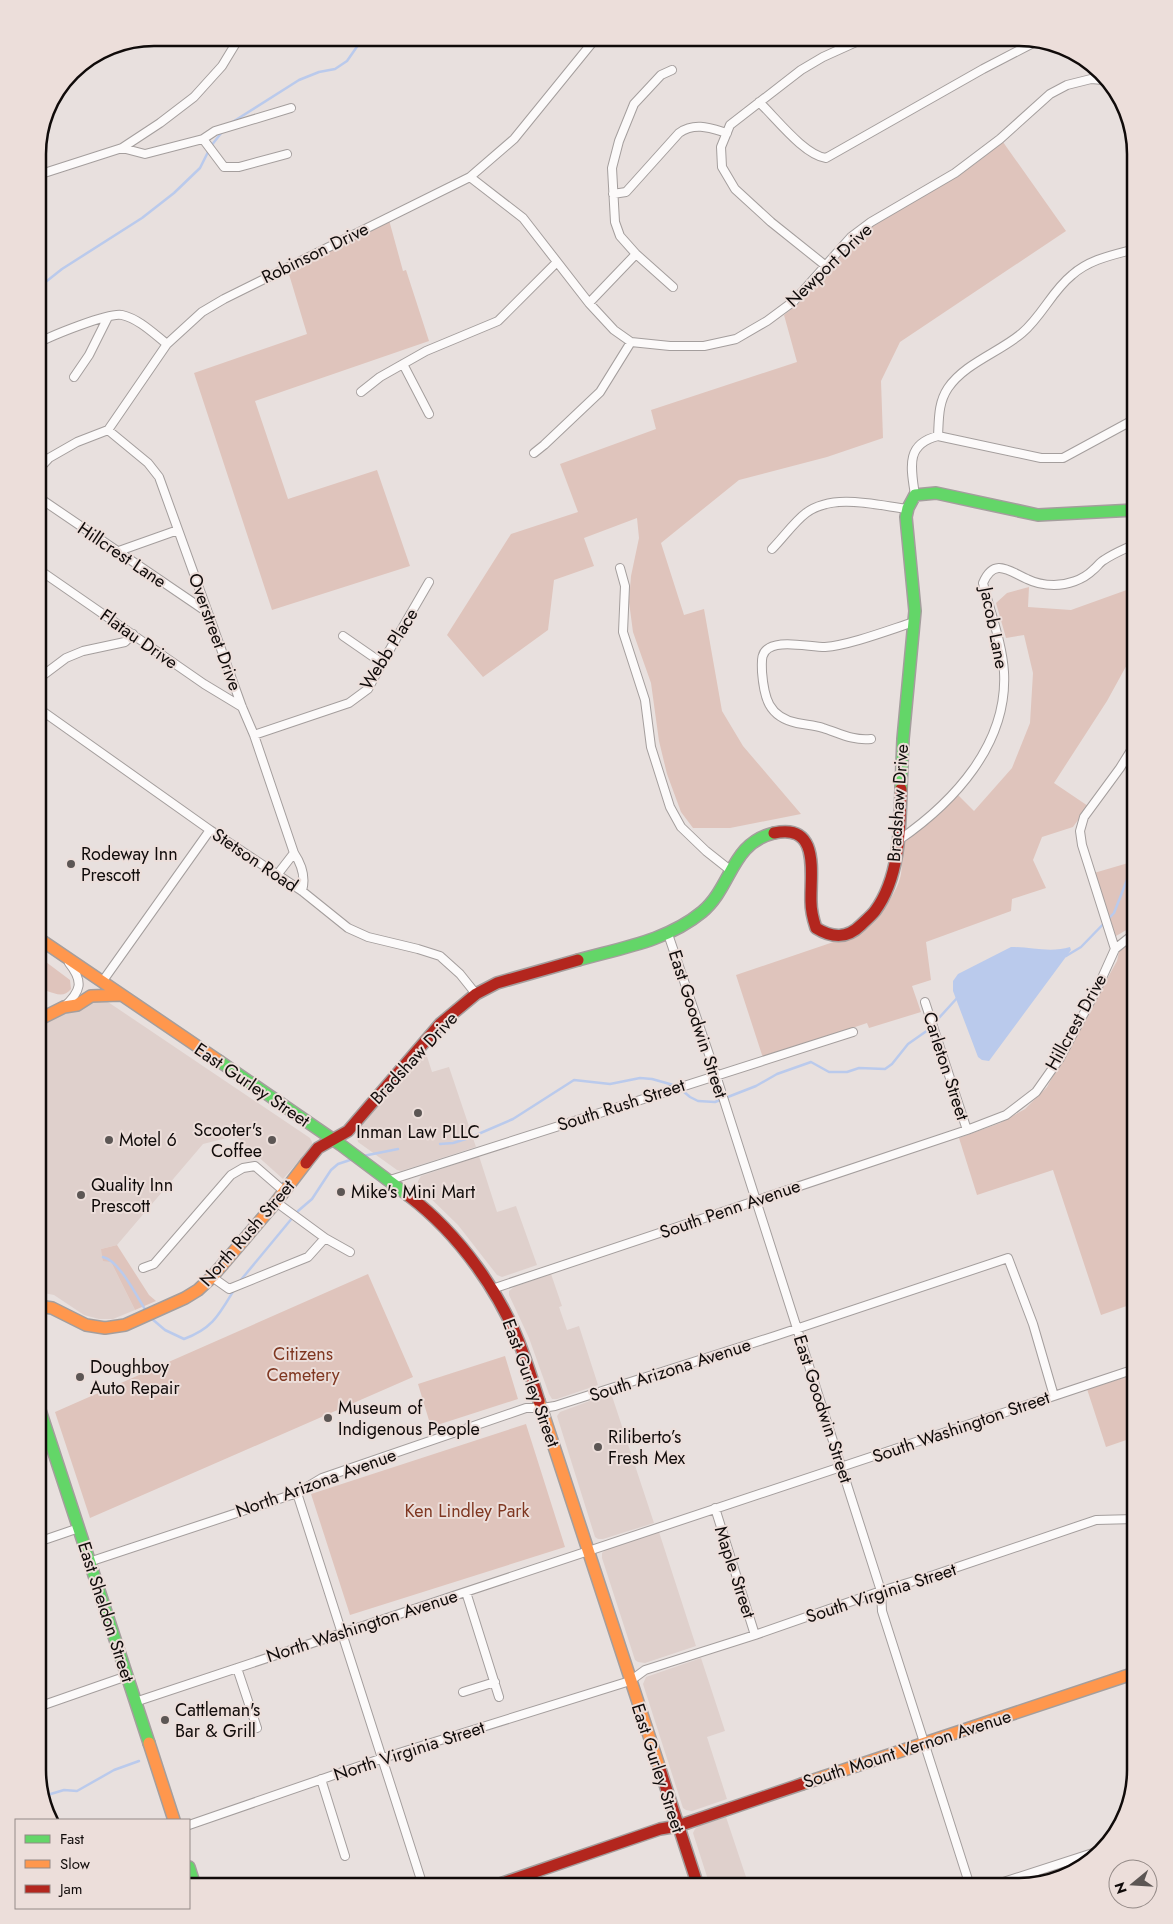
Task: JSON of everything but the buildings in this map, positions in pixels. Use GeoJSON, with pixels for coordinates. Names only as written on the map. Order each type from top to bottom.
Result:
{"type":"FeatureCollection","features":[{"type":"Feature","properties":{"kind":"street"},"geometry":{"type":"LineString","coordinates":[[46,172],[122,148],[160,123],[194,97],[222,66],[233,46]]}},
{"type":"Feature","properties":{"kind":"street","name":"Robinson Drive"},"geometry":{"type":"LineString","coordinates":[[108,430],[167,344],[202,312],[224,298],[470,177],[514,139],[590,46]]}},
{"type":"Feature","properties":{"kind":"street"},"geometry":{"type":"LineString","coordinates":[[826,266],[771,222],[735,189],[722,167],[721,147],[730,125],[801,70],[847,46]]}},
{"type":"Feature","properties":{"kind":"street"},"geometry":{"type":"LineString","coordinates":[[760,102],[800,143],[817,156],[826,158],[1027,46]]}},
{"type":"Feature","properties":{"kind":"street"},"geometry":{"type":"LineString","coordinates":[[672,70],[661,76],[634,104],[619,141],[612,168],[615,222],[620,236],[636,254],[673,287]]}},
{"type":"Feature","properties":{"kind":"street","name":"Newport Drive"},"geometry":{"type":"LineString","coordinates":[[631,342],[670,346],[704,346],[736,339],[767,321],[794,301],[851,237],[871,222],[955,173],[1000,140],[1050,94],[1067,85],[1090,79],[1096,80]]}},
{"type":"Feature","properties":{"kind":"street"},"geometry":{"type":"LineString","coordinates":[[122,148],[145,154],[204,139],[215,131],[291,108]]}},
{"type":"Feature","properties":{"kind":"street"},"geometry":{"type":"LineString","coordinates":[[613,194],[626,192],[679,133],[687,128],[704,126],[727,133]]}},
{"type":"Feature","properties":{"kind":"street"},"geometry":{"type":"LineString","coordinates":[[204,139],[224,167],[239,166],[287,154]]}},
{"type":"Feature","properties":{"kind":"street"},"geometry":{"type":"LineString","coordinates":[[470,177],[523,218],[589,302],[614,330],[631,342],[600,392],[544,446],[534,452]]}},
{"type":"Feature","properties":{"kind":"street"},"geometry":{"type":"LineString","coordinates":[[938,436],[939,409],[948,388],[961,374],[1021,334],[1072,274],[1096,260],[1127,251]]}},
{"type":"Feature","properties":{"kind":"street"},"geometry":{"type":"LineString","coordinates":[[589,302],[636,254]]}},
{"type":"Feature","properties":{"kind":"street"},"geometry":{"type":"LineString","coordinates":[[361,392],[380,376],[426,351],[498,321],[557,262]]}},
{"type":"Feature","properties":{"kind":"street"},"geometry":{"type":"LineString","coordinates":[[46,340],[73,328],[119,314],[136,320],[167,344]]}},
{"type":"Feature","properties":{"kind":"street"},"geometry":{"type":"LineString","coordinates":[[74,377],[89,355],[108,317]]}},
{"type":"Feature","properties":{"kind":"street"},"geometry":{"type":"LineString","coordinates":[[403,364],[429,414]]}},
{"type":"Feature","properties":{"kind":"street"},"geometry":{"type":"LineString","coordinates":[[1127,424],[1063,458],[1041,458],[938,436],[926,439],[916,450],[911,466],[915,494],[936,493],[1038,516],[1127,511]]}},
{"type":"Feature","properties":{"kind":"street"},"geometry":{"type":"LineString","coordinates":[[46,461],[70,446],[108,430]]}},
{"type":"Feature","properties":{"kind":"street","name":"Overstreet Drive"},"geometry":{"type":"LineString","coordinates":[[108,430],[148,463],[159,477],[207,612],[254,735],[294,853],[299,861],[305,881],[302,891]]}},
{"type":"Feature","properties":{"kind":"street","name":"Bradshaw Drive"},"geometry":{"type":"LineString","coordinates":[[334,1140],[348,1131],[440,1024],[476,994],[497,983],[668,934],[704,911],[718,896],[730,870],[746,845],[760,836],[786,831],[799,834],[808,845],[812,864],[811,913],[816,926],[824,935],[837,936],[852,932],[866,922],[888,887],[896,861],[899,840],[902,743],[914,622],[914,581],[906,526],[907,509],[915,494]]}},
{"type":"Feature","properties":{"kind":"street"},"geometry":{"type":"LineString","coordinates":[[772,549],[806,513],[824,503],[838,501],[907,509]]}},
{"type":"Feature","properties":{"kind":"street","name":"Hillcrest Lane"},"geometry":{"type":"LineString","coordinates":[[46,503],[207,612]]}},
{"type":"Feature","properties":{"kind":"street"},"geometry":{"type":"LineString","coordinates":[[116,552],[178,530]]}},
{"type":"Feature","properties":{"kind":"street","name":"Jacob Lane"},"geometry":{"type":"LineString","coordinates":[[899,840],[924,822],[974,770],[991,742],[1003,696],[1004,672],[983,583],[987,573],[996,568],[1007,569],[1030,581],[1047,585],[1060,585],[1077,580],[1092,572],[1102,560],[1127,548]]}},
{"type":"Feature","properties":{"kind":"street"},"geometry":{"type":"LineString","coordinates":[[620,568],[625,586],[623,632],[645,700],[651,747],[670,807],[681,826],[706,851],[730,870]]}},
{"type":"Feature","properties":{"kind":"street","name":"Flatau Drive"},"geometry":{"type":"LineString","coordinates":[[46,575],[204,684],[242,707]]}},
{"type":"Feature","properties":{"kind":"street","name":"Webb Place"},"geometry":{"type":"LineString","coordinates":[[254,735],[349,703],[368,689],[429,582]]}},
{"type":"Feature","properties":{"kind":"street"},"geometry":{"type":"LineString","coordinates":[[871,739],[851,738],[820,727],[795,723],[781,717],[771,709],[764,693],[761,658],[767,648],[777,644],[826,646],[842,644],[914,622]]}},
{"type":"Feature","properties":{"kind":"street"},"geometry":{"type":"LineString","coordinates":[[46,674],[66,658],[83,651],[125,642],[132,634]]}},
{"type":"Feature","properties":{"kind":"street"},"geometry":{"type":"LineString","coordinates":[[343,636],[382,662]]}},
{"type":"Feature","properties":{"kind":"street","name":"Stetson Road"},"geometry":{"type":"LineString","coordinates":[[46,714],[210,830],[302,891],[348,928],[368,937],[440,956],[460,974],[476,994]]}},
{"type":"Feature","properties":{"kind":"street"},"geometry":{"type":"LineString","coordinates":[[1127,758],[1084,817],[1080,831],[1082,845],[1115,949],[1127,940]]}},
{"type":"Feature","properties":{"kind":"street"},"geometry":{"type":"LineString","coordinates":[[102,982],[210,830]]}},
{"type":"Feature","properties":{"kind":"street"},"geometry":{"type":"LineString","coordinates":[[277,875],[294,853]]}},
{"type":"Feature","properties":{"kind":"street","name":"East Goodwin Street"},"geometry":{"type":"LineString","coordinates":[[668,934],[881,1591],[882,1611],[967,1878]]}},
{"type":"Feature","properties":{"kind":"street","name":"East Gurley Street"},"geometry":{"type":"LineString","coordinates":[[46,944],[390,1180],[424,1207],[472,1259],[492,1289],[518,1339],[695,1878]]}},
{"type":"Feature","properties":{"kind":"street","name":"Hillcrest Drive"},"geometry":{"type":"LineString","coordinates":[[967,1130],[1006,1115],[1036,1092],[1060,1058],[1097,989],[1115,949]]}},
{"type":"Feature","properties":{"kind":"street"},"geometry":{"type":"LineString","coordinates":[[46,1016],[64,1007],[74,997],[79,987],[79,977],[70,964],[58,953]]}},
{"type":"Feature","properties":{"kind":"street"},"geometry":{"type":"LineString","coordinates":[[64,1007],[77,1005],[91,996],[120,995]]}},
{"type":"Feature","properties":{"kind":"street","name":"Carleton Street"},"geometry":{"type":"LineString","coordinates":[[925,1002],[967,1130]]}},
{"type":"Feature","properties":{"kind":"street","name":"South Rush Street"},"geometry":{"type":"LineString","coordinates":[[390,1180],[853,1032]]}},
{"type":"Feature","properties":{"kind":"street","name":"South Penn Avenue"},"geometry":{"type":"LineString","coordinates":[[492,1289],[967,1130]]}},
{"type":"Feature","properties":{"kind":"street","name":"North Rush Street"},"geometry":{"type":"LineString","coordinates":[[46,1307],[52,1308],[86,1325],[105,1328],[125,1325],[185,1298],[198,1290],[212,1277],[285,1192],[318,1148],[334,1140]]}},
{"type":"Feature","properties":{"kind":"street"},"geometry":{"type":"LineString","coordinates":[[143,1268],[154,1264],[231,1175],[243,1168],[255,1166],[285,1192]]}},
{"type":"Feature","properties":{"kind":"street"},"geometry":{"type":"LineString","coordinates":[[276,1202],[325,1238],[350,1252]]}},
{"type":"Feature","properties":{"kind":"street"},"geometry":{"type":"LineString","coordinates":[[212,1277],[229,1289],[308,1257],[325,1238]]}},
{"type":"Feature","properties":{"kind":"street","name":"South Arizona Avenue"},"geometry":{"type":"LineString","coordinates":[[542,1408],[568,1402],[1008,1258],[1033,1324],[1054,1396]]}},
{"type":"Feature","properties":{"kind":"street","name":"South Washington Street"},"geometry":{"type":"LineString","coordinates":[[588,1551],[1127,1372]]}},
{"type":"Feature","properties":{"kind":"street","name":"North Arizona Avenue"},"geometry":{"type":"LineString","coordinates":[[89,1562],[297,1493],[322,1478],[526,1408],[542,1408]]}},
{"type":"Feature","properties":{"kind":"street","name":"East Sheldon Street"},"geometry":{"type":"LineString","coordinates":[[46,1428],[174,1819]]}},
{"type":"Feature","properties":{"kind":"street"},"geometry":{"type":"LineString","coordinates":[[297,1493],[420,1878]]}},
{"type":"Feature","properties":{"kind":"street","name":"Maple Street"},"geometry":{"type":"LineString","coordinates":[[715,1508],[755,1635]]}},
{"type":"Feature","properties":{"kind":"street","name":"South Virginia Street"},"geometry":{"type":"LineString","coordinates":[[630,1681],[645,1670],[755,1635],[1096,1520],[1127,1519]]}},
{"type":"Feature","properties":{"kind":"street"},"geometry":{"type":"LineString","coordinates":[[46,1539],[79,1528]]}},
{"type":"Feature","properties":{"kind":"street","name":"North Washington Avenue"},"geometry":{"type":"LineString","coordinates":[[135,1702],[588,1551]]}},
{"type":"Feature","properties":{"kind":"street"},"geometry":{"type":"LineString","coordinates":[[466,1592],[500,1697]]}},
{"type":"Feature","properties":{"kind":"street"},"geometry":{"type":"LineString","coordinates":[[237,1668],[257,1728]]}},
{"type":"Feature","properties":{"kind":"street"},"geometry":{"type":"LineString","coordinates":[[46,1704],[127,1676]]}},
{"type":"Feature","properties":{"kind":"street","name":"South Mount Vernon Avenue"},"geometry":{"type":"LineString","coordinates":[[517,1878],[660,1829],[678,1826],[1127,1676]]}},
{"type":"Feature","properties":{"kind":"street","name":"North Virginia Street"},"geometry":{"type":"LineString","coordinates":[[190,1825],[383,1758],[630,1681]]}},
{"type":"Feature","properties":{"kind":"street"},"geometry":{"type":"LineString","coordinates":[[463,1692],[495,1682]]}},
{"type":"Feature","properties":{"kind":"street"},"geometry":{"type":"LineString","coordinates":[[321,1779],[345,1856]]}},
{"type":"Feature","properties":{"kind":"street"},"geometry":{"type":"LineString","coordinates":[[1016,1878],[1083,1856]]}},
{"type":"Feature","properties":{"kind":"shaded area"},"geometry":{"type":"Polygon","coordinates":[[[88,1000],[105,1000],[310,1138],[312,1142],[312,1146],[283,1179],[235,1136],[203,1144],[117,1245],[101,1249],[111,1262],[135,1310],[113,1319],[99,1319],[84,1315],[54,1295],[46,1294],[46,1021],[88,1000]]]}},
{"type":"Feature","properties":{"kind":"shaded area"},"geometry":{"type":"Polygon","coordinates":[[[424,1047],[432,1072],[449,1067],[476,1147],[401,1171],[358,1142],[356,1131],[424,1047]]]}},
{"type":"Feature","properties":{"kind":"shaded area"},"geometry":{"type":"Polygon","coordinates":[[[479,1156],[497,1212],[516,1206],[537,1265],[502,1277],[497,1275],[458,1225],[418,1186],[421,1176],[479,1156]]]}},
{"type":"Feature","properties":{"kind":"shaded area"},"geometry":{"type":"Polygon","coordinates":[[[551,1274],[562,1306],[559,1307],[567,1330],[579,1326],[598,1385],[557,1399],[552,1399],[549,1394],[529,1338],[509,1295],[509,1291],[514,1287],[551,1274]]]}},
{"type":"Feature","properties":{"kind":"shaded area"},"geometry":{"type":"Polygon","coordinates":[[[611,1393],[654,1523],[598,1539],[595,1537],[557,1416],[560,1412],[611,1393]]]}},
{"type":"Feature","properties":{"kind":"shaded area"},"geometry":{"type":"Polygon","coordinates":[[[659,1532],[696,1646],[645,1663],[635,1660],[602,1553],[605,1550],[659,1532]]]}},
{"type":"Feature","properties":{"kind":"shaded area"},"geometry":{"type":"Polygon","coordinates":[[[701,1658],[725,1731],[707,1737],[727,1799],[692,1811],[683,1808],[643,1684],[646,1677],[701,1658]]]}},
{"type":"Feature","properties":{"kind":"shaded area"},"geometry":{"type":"Polygon","coordinates":[[[726,1817],[746,1878],[707,1878],[693,1833],[699,1826],[726,1817]]]}},
{"type":"Feature","properties":{"kind":"green space"},"geometry":{"type":"Polygon","coordinates":[[[1003,142],[1066,231],[900,342],[881,381],[883,438],[827,457],[739,480],[661,543],[684,615],[704,609],[722,711],[743,746],[801,814],[730,828],[693,828],[681,812],[667,774],[659,741],[651,683],[633,632],[629,602],[631,576],[639,538],[637,518],[584,538],[594,566],[554,580],[548,630],[483,677],[447,635],[511,534],[578,512],[560,464],[656,429],[651,410],[797,362],[784,315],[806,297],[844,251],[870,227],[975,164],[1003,142]]]}},
{"type":"Feature","properties":{"kind":"green space"},"geometry":{"type":"Polygon","coordinates":[[[389,220],[403,271],[406,270],[429,341],[255,401],[288,499],[377,470],[410,566],[272,610],[194,373],[307,334],[288,271],[389,220]]]}},
{"type":"Feature","properties":{"kind":"green space"},"geometry":{"type":"Polygon","coordinates":[[[1029,587],[1028,607],[1071,610],[1127,590],[1127,665],[1107,701],[1054,783],[1088,806],[1073,827],[1042,837],[1033,860],[1046,888],[1012,899],[1011,911],[926,942],[931,980],[912,986],[921,1012],[869,1028],[867,1023],[763,1058],[736,975],[857,934],[878,915],[895,892],[901,874],[904,843],[956,793],[974,811],[1012,768],[1030,723],[1033,673],[1024,635],[1006,638],[996,603],[1007,593],[1029,587]]]}},
{"type":"Feature","properties":{"kind":"green space"},"geometry":{"type":"Polygon","coordinates":[[[1127,863],[1127,930],[1116,936],[1094,873],[1127,863]]]}},
{"type":"Feature","properties":{"kind":"green space"},"geometry":{"type":"Polygon","coordinates":[[[1127,943],[1127,1306],[1101,1315],[1053,1170],[977,1195],[959,1138],[1000,1123],[1025,1109],[1047,1087],[1117,961],[1120,947],[1127,943]]]}},
{"type":"Feature","properties":{"kind":"green space"},"geometry":{"type":"Polygon","coordinates":[[[46,962],[70,980],[71,989],[66,994],[47,991],[46,962]]]}},
{"type":"Feature","properties":{"kind":"green space"},"geometry":{"type":"Polygon","coordinates":[[[117,1245],[149,1295],[156,1301],[135,1310],[111,1262],[103,1261],[101,1249],[117,1245]]]}},
{"type":"Feature","properties":{"kind":"green space","name":"Citizens Cemetery"},"geometry":{"type":"Polygon","coordinates":[[[368,1274],[413,1377],[90,1518],[55,1412],[368,1274]]]}},
{"type":"Feature","properties":{"kind":"green space"},"geometry":{"type":"Polygon","coordinates":[[[505,1356],[518,1399],[431,1427],[418,1384],[505,1356]]]}},
{"type":"Feature","properties":{"kind":"green space"},"geometry":{"type":"Polygon","coordinates":[[[1127,1376],[1127,1440],[1106,1447],[1087,1389],[1127,1376]]]}},
{"type":"Feature","properties":{"kind":"green space","name":"Ken Lindley Park"},"geometry":{"type":"Polygon","coordinates":[[[526,1424],[565,1547],[350,1615],[311,1494],[526,1424]]]}},
{"type":"Feature","properties":{"kind":"water"},"geometry":{"type":"Polygon","coordinates":[[[1011,947],[1048,950],[1070,947],[1071,950],[989,1061],[982,1060],[978,1057],[953,991],[953,981],[958,974],[1011,947]]]}},
{"type":"Feature","properties":{"kind":"waterway"},"geometry":{"type":"LineString","coordinates":[[231,123],[299,80],[319,72],[335,69],[347,61],[357,46]]}},
{"type":"Feature","properties":{"kind":"waterway"},"geometry":{"type":"LineString","coordinates":[[46,282],[62,269],[142,218],[174,193],[200,168],[211,146],[222,132]]}},
{"type":"Feature","properties":{"kind":"waterway"},"geometry":{"type":"LineString","coordinates":[[1066,956],[1081,947],[1114,913],[1127,880]]}},
{"type":"Feature","properties":{"kind":"waterway"},"geometry":{"type":"LineString","coordinates":[[440,1144],[453,1143],[469,1138],[513,1119],[574,1080],[610,1084],[640,1078],[652,1079],[677,1086],[698,1101],[715,1102],[756,1086],[777,1074],[811,1062],[829,1072],[847,1072],[859,1068],[885,1069],[892,1064],[908,1044],[928,1030],[958,997]]}},
{"type":"Feature","properties":{"kind":"waterway"},"geometry":{"type":"LineString","coordinates":[[363,1156],[398,1149]]}},
{"type":"Feature","properties":{"kind":"waterway"},"geometry":{"type":"LineString","coordinates":[[240,1281],[298,1211],[312,1199],[331,1170],[338,1164],[353,1159]]}},
{"type":"Feature","properties":{"kind":"waterway"},"geometry":{"type":"LineString","coordinates":[[103,1257],[109,1260],[121,1272],[146,1311]]}},
{"type":"Feature","properties":{"kind":"waterway"},"geometry":{"type":"LineString","coordinates":[[151,1318],[165,1330],[184,1339],[202,1331],[208,1326],[224,1307],[234,1290]]}},
{"type":"Feature","properties":{"kind":"waterway"},"geometry":{"type":"LineString","coordinates":[[49,1794],[64,1790],[77,1791],[114,1770],[139,1761]]}},
{"type":"Feature","properties":{"kind":"traffic: fast"},"geometry":{"type":"LineString","coordinates":[[901,789],[903,739],[915,611],[906,517],[908,508],[915,495],[936,493],[1038,515],[1127,510]]}},
{"type":"Feature","properties":{"kind":"traffic: fast"},"geometry":{"type":"LineString","coordinates":[[578,960],[659,937],[688,922],[712,902],[740,856],[749,846],[760,838],[774,833]]}},
{"type":"Feature","properties":{"kind":"traffic: fast"},"geometry":{"type":"LineString","coordinates":[[219,1061],[341,1145],[409,1196]]}},
{"type":"Feature","properties":{"kind":"traffic: fast"},"geometry":{"type":"LineString","coordinates":[[46,1428],[149,1743]]}},
{"type":"Feature","properties":{"kind":"traffic: fast"},"geometry":{"type":"LineString","coordinates":[[190,1870],[192,1878]]}},
{"type":"Feature","properties":{"kind":"traffic: slow"},"geometry":{"type":"LineString","coordinates":[[46,943],[219,1061]]}},
{"type":"Feature","properties":{"kind":"traffic: slow"},"geometry":{"type":"LineString","coordinates":[[46,1016],[64,1007],[77,1005],[91,996],[120,995]]}},
{"type":"Feature","properties":{"kind":"traffic: slow"},"geometry":{"type":"LineString","coordinates":[[46,1307],[52,1308],[86,1325],[105,1328],[125,1325],[185,1298],[198,1290],[212,1277],[276,1202],[306,1163]]}},
{"type":"Feature","properties":{"kind":"traffic: slow"},"geometry":{"type":"LineString","coordinates":[[539,1401],[660,1769]]}},
{"type":"Feature","properties":{"kind":"traffic: slow"},"geometry":{"type":"LineString","coordinates":[[802,1784],[1127,1676]]}},
{"type":"Feature","properties":{"kind":"traffic: slow"},"geometry":{"type":"LineString","coordinates":[[149,1743],[174,1819]]}},
{"type":"Feature","properties":{"kind":"traffic: jam"},"geometry":{"type":"LineString","coordinates":[[774,833],[789,832],[799,836],[806,843],[810,853],[811,906],[816,928],[828,934],[845,935],[856,930],[873,913],[883,898],[889,883],[897,852],[901,789]]}},
{"type":"Feature","properties":{"kind":"traffic: jam"},"geometry":{"type":"LineString","coordinates":[[306,1163],[318,1148],[348,1131],[440,1024],[476,994],[497,983],[578,960]]}},
{"type":"Feature","properties":{"kind":"traffic: jam"},"geometry":{"type":"LineString","coordinates":[[409,1196],[445,1228],[462,1247],[491,1287],[514,1331],[539,1401]]}},
{"type":"Feature","properties":{"kind":"traffic: jam"},"geometry":{"type":"LineString","coordinates":[[660,1769],[695,1878]]}},
{"type":"Feature","properties":{"kind":"traffic: jam"},"geometry":{"type":"LineString","coordinates":[[517,1878],[660,1829],[678,1826],[802,1784]]}},
{"type":"Feature","properties":{"kind":"place","name":"Rodeway Inn Prescott"},"geometry":{"type":"Point","coordinates":[71,864]}},
{"type":"Feature","properties":{"kind":"place","name":"Inman Law PLLC"},"geometry":{"type":"Point","coordinates":[418,1113]}},
{"type":"Feature","properties":{"kind":"place","name":"Motel 6"},"geometry":{"type":"Point","coordinates":[109,1140]}},
{"type":"Feature","properties":{"kind":"place","name":"Scooter's Coffee"},"geometry":{"type":"Point","coordinates":[272,1140]}},
{"type":"Feature","properties":{"kind":"place","name":"Mike's Mini Mart"},"geometry":{"type":"Point","coordinates":[341,1192]}},
{"type":"Feature","properties":{"kind":"place","name":"Quality Inn Prescott"},"geometry":{"type":"Point","coordinates":[81,1195]}},
{"type":"Feature","properties":{"kind":"place","name":"Doughboy Auto Repair"},"geometry":{"type":"Point","coordinates":[80,1377]}},
{"type":"Feature","properties":{"kind":"place","name":"Museum of Indigenous People"},"geometry":{"type":"Point","coordinates":[328,1418]}},
{"type":"Feature","properties":{"kind":"place","name":"Riliberto’s Fresh Mex"},"geometry":{"type":"Point","coordinates":[598,1447]}},
{"type":"Feature","properties":{"kind":"place","name":"Cattleman's Bar & Grill"},"geometry":{"type":"Point","coordinates":[165,1720]}}]}
